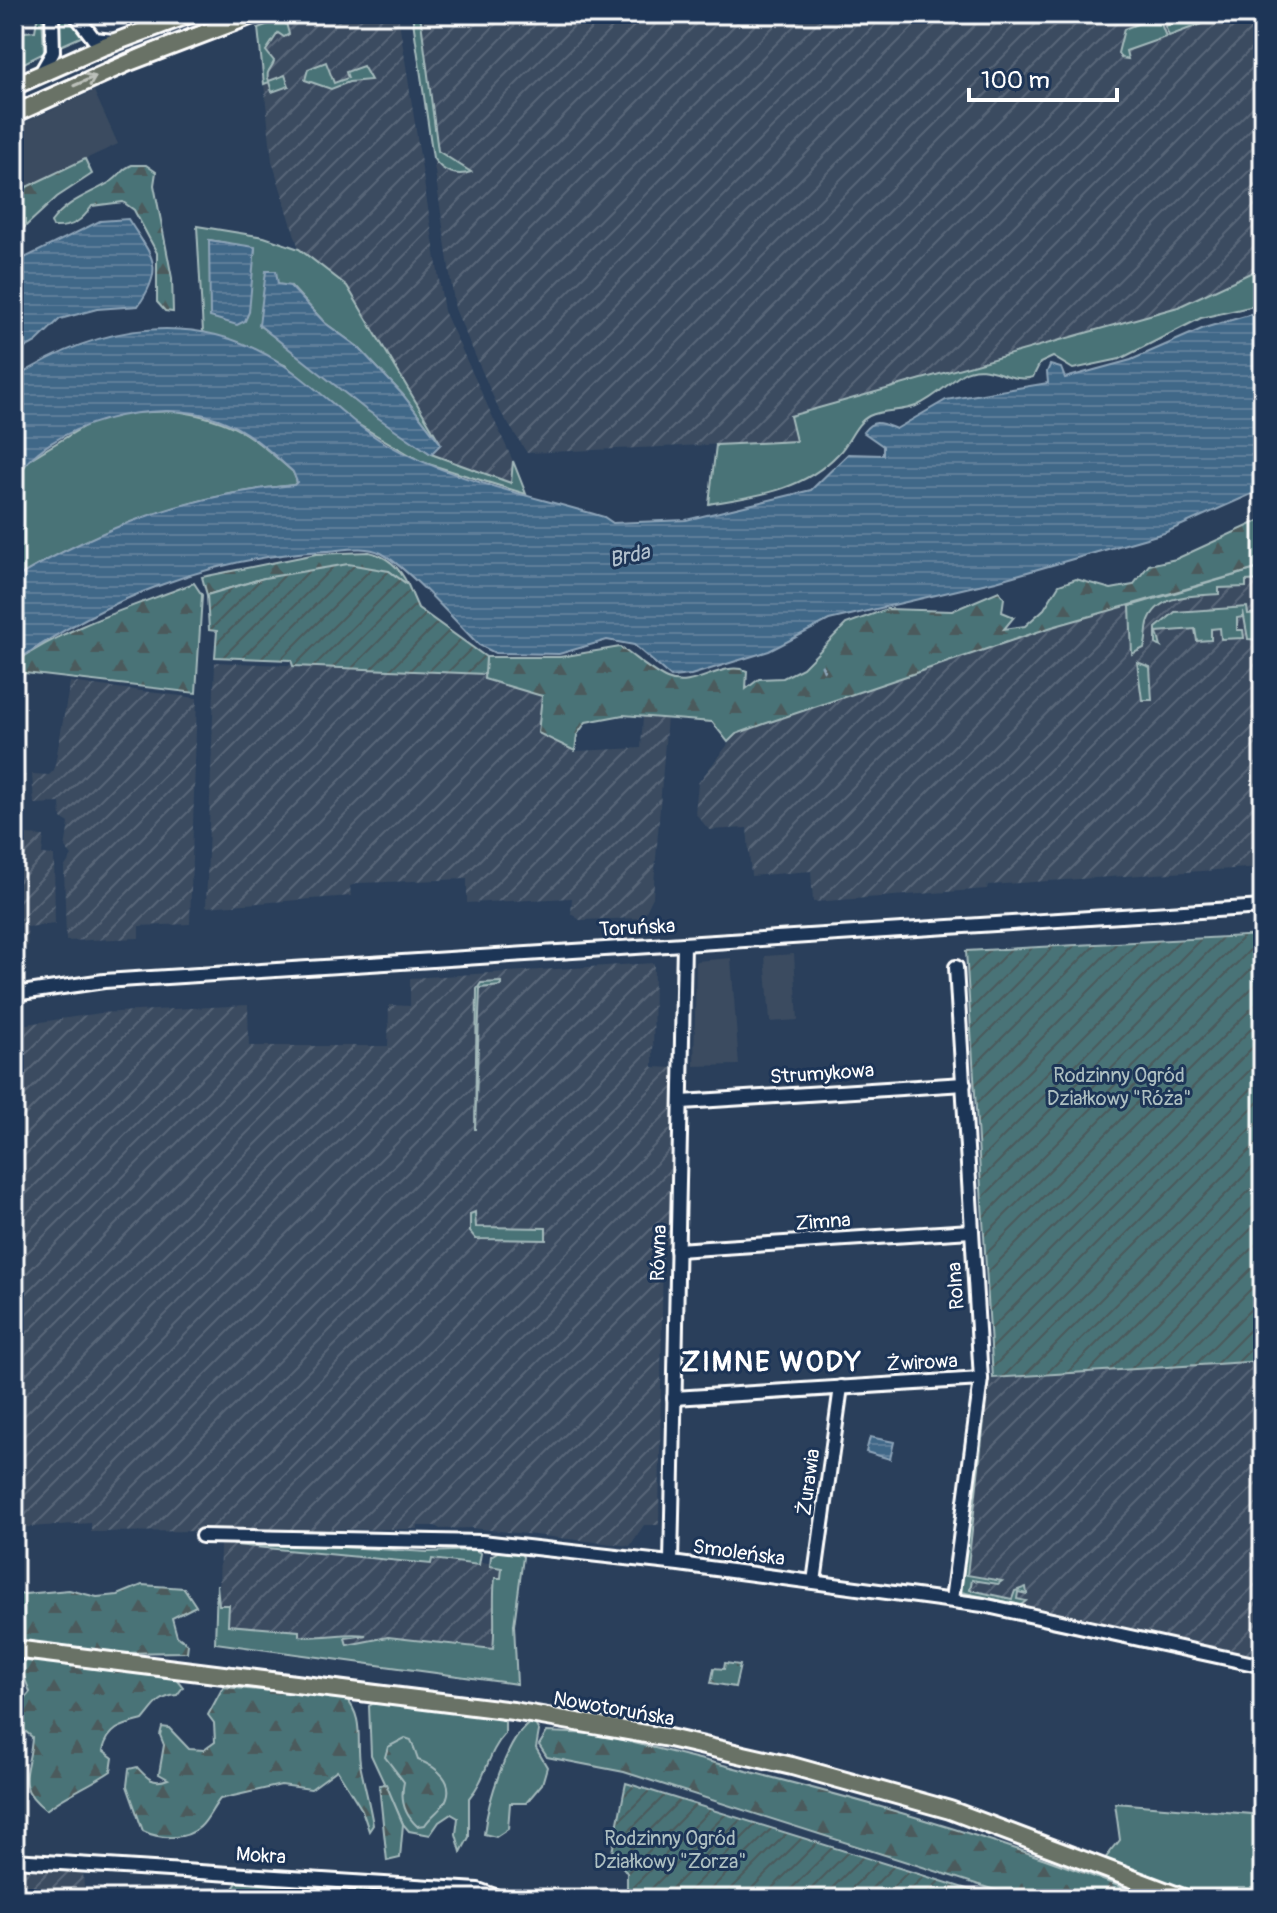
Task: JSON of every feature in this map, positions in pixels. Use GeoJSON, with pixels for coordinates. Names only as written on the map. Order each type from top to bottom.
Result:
{"type":"FeatureCollection","features":[{"type":"Feature","properties":{"kind":"main road"},"geometry":{"type":"LineString","coordinates":[[14,86],[117,41],[190,14]]}},
{"type":"Feature","properties":{"kind":"main road"},"geometry":{"type":"LineString","coordinates":[[14,114],[129,62],[255,14]]}},
{"type":"Feature","properties":{"kind":"main road","name":"Nowotoruńska"},"geometry":{"type":"LineString","coordinates":[[14,1649],[513,1711],[669,1738],[792,1766],[950,1810],[1186,1899]]}},
{"type":"Feature","properties":{"kind":"street"},"geometry":{"type":"LineString","coordinates":[[41,73],[53,52],[52,14]]}},
{"type":"Feature","properties":{"kind":"street"},"geometry":{"type":"LineString","coordinates":[[75,14],[94,39],[117,41]]}},
{"type":"Feature","properties":{"kind":"street","name":"Toruńska"},"geometry":{"type":"LineString","coordinates":[[14,994],[104,981],[1263,907]]}},
{"type":"Feature","properties":{"kind":"street","name":"Równa"},"geometry":{"type":"LineString","coordinates":[[671,1563],[684,944]]}},
{"type":"Feature","properties":{"kind":"street","name":"Rolna"},"geometry":{"type":"LineString","coordinates":[[952,1600],[981,1379],[956,967]]}},
{"type":"Feature","properties":{"kind":"street","name":"Strumykowa"},"geometry":{"type":"LineString","coordinates":[[682,1102],[964,1084]]}},
{"type":"Feature","properties":{"kind":"street","name":"Zimna"},"geometry":{"type":"LineString","coordinates":[[677,1250],[971,1231]]}},
{"type":"Feature","properties":{"kind":"street","name":"Żwirowa"},"geometry":{"type":"LineString","coordinates":[[674,1398],[981,1379]]}},
{"type":"Feature","properties":{"kind":"street","name":"Żurawia"},"geometry":{"type":"LineString","coordinates":[[814,1582],[841,1387]]}},
{"type":"Feature","properties":{"kind":"street","name":"Smoleńska"},"geometry":{"type":"LineString","coordinates":[[202,1536],[482,1542],[671,1563],[952,1600],[1263,1666]]}},
{"type":"Feature","properties":{"kind":"street","name":"Mokra"},"geometry":{"type":"LineString","coordinates":[[14,1860],[478,1890],[503,1899]]}},
{"type":"Feature","properties":{"kind":"shaded area"},"geometry":{"type":"Polygon","coordinates":[[[295,14],[398,14],[444,311],[513,461],[512,483],[431,454],[440,443],[347,286],[299,249],[272,161],[258,28],[295,14]]]}},
{"type":"Feature","properties":{"kind":"shaded area"},"geometry":{"type":"Polygon","coordinates":[[[412,14],[1263,14],[1263,267],[1178,307],[790,415],[797,441],[527,453],[498,408],[455,309],[412,14]]]}},
{"type":"Feature","properties":{"kind":"shaded area"},"geometry":{"type":"Polygon","coordinates":[[[94,91],[118,144],[21,189],[14,176],[14,127],[94,91]]]}},
{"type":"Feature","properties":{"kind":"shaded area"},"geometry":{"type":"Polygon","coordinates":[[[1263,567],[1263,867],[988,885],[987,889],[813,902],[811,871],[751,876],[747,828],[709,830],[695,813],[698,783],[736,734],[1052,627],[1263,567]]]}},
{"type":"Feature","properties":{"kind":"shaded area"},"geometry":{"type":"Polygon","coordinates":[[[215,662],[485,674],[484,680],[543,696],[538,733],[575,751],[641,748],[643,715],[667,717],[653,897],[643,918],[580,920],[571,914],[572,898],[467,903],[467,879],[359,883],[350,886],[351,896],[206,907],[215,662]]]}},
{"type":"Feature","properties":{"kind":"shaded area"},"geometry":{"type":"Polygon","coordinates":[[[70,682],[197,698],[190,924],[139,926],[139,938],[66,941],[64,868],[72,856],[65,848],[69,823],[61,818],[60,803],[34,804],[32,774],[49,775],[54,770],[70,682]]]}},
{"type":"Feature","properties":{"kind":"shaded area"},"geometry":{"type":"Polygon","coordinates":[[[14,775],[26,775],[26,835],[44,836],[42,854],[54,855],[55,924],[27,927],[28,946],[14,950],[14,775]]]}},
{"type":"Feature","properties":{"kind":"shaded area"},"geometry":{"type":"Polygon","coordinates":[[[794,954],[798,1020],[770,1022],[765,956],[794,954]]]}},
{"type":"Feature","properties":{"kind":"shaded area"},"geometry":{"type":"Polygon","coordinates":[[[731,958],[739,1065],[694,1066],[696,961],[731,958]]]}},
{"type":"Feature","properties":{"kind":"shaded area"},"geometry":{"type":"Polygon","coordinates":[[[654,963],[653,1067],[675,1068],[671,1244],[663,1245],[659,1525],[644,1525],[630,1546],[472,1528],[440,1529],[435,1526],[418,1526],[418,1529],[91,1532],[91,1523],[14,1528],[14,1026],[100,1013],[248,1005],[249,1046],[388,1046],[389,1005],[410,1006],[410,978],[654,963]]]}},
{"type":"Feature","properties":{"kind":"shaded area"},"geometry":{"type":"Polygon","coordinates":[[[1263,1361],[1263,1657],[961,1592],[989,1378],[1263,1361]]]}},
{"type":"Feature","properties":{"kind":"shaded area"},"geometry":{"type":"Polygon","coordinates":[[[220,1545],[298,1548],[418,1562],[430,1557],[518,1566],[503,1680],[218,1640],[220,1545]]]}},
{"type":"Feature","properties":{"kind":"shaded area"},"geometry":{"type":"Polygon","coordinates":[[[14,1870],[83,1872],[85,1899],[14,1899],[14,1870]]]}},
{"type":"Feature","properties":{"kind":"green space"},"geometry":{"type":"Polygon","coordinates":[[[38,14],[42,14],[44,53],[14,68],[14,33],[35,31],[38,14]]]}},
{"type":"Feature","properties":{"kind":"green space"},"geometry":{"type":"Polygon","coordinates":[[[56,14],[67,14],[83,36],[58,47],[56,14]]]}},
{"type":"Feature","properties":{"kind":"green space"},"geometry":{"type":"Polygon","coordinates":[[[412,14],[420,14],[438,151],[471,172],[450,172],[433,158],[412,14]]]}},
{"type":"Feature","properties":{"kind":"green space"},"geometry":{"type":"Polygon","coordinates":[[[1198,14],[1228,14],[1169,36],[1165,26],[1198,14]]]}},
{"type":"Feature","properties":{"kind":"green space"},"geometry":{"type":"Polygon","coordinates":[[[1158,16],[1166,37],[1126,51],[1128,59],[1121,58],[1118,53],[1124,29],[1158,16]]]}},
{"type":"Feature","properties":{"kind":"green space"},"geometry":{"type":"Polygon","coordinates":[[[279,20],[286,23],[289,34],[284,37],[278,33],[266,51],[274,61],[268,78],[269,81],[285,75],[289,86],[272,92],[269,82],[264,84],[258,28],[279,20]]]}},
{"type":"Feature","properties":{"kind":"green space"},"geometry":{"type":"Polygon","coordinates":[[[326,62],[334,83],[348,78],[346,72],[363,66],[371,80],[349,82],[331,89],[305,80],[308,69],[326,62]]]}},
{"type":"Feature","properties":{"kind":"green space"},"geometry":{"type":"Polygon","coordinates":[[[85,159],[92,174],[57,197],[14,237],[14,193],[85,159]]]}},
{"type":"Feature","properties":{"kind":"green space"},"geometry":{"type":"Polygon","coordinates":[[[132,165],[146,165],[156,172],[154,185],[172,278],[173,312],[165,311],[157,302],[157,253],[134,210],[123,202],[92,206],[71,225],[53,227],[51,222],[72,203],[112,181],[132,165]]]}},
{"type":"Feature","properties":{"kind":"green space"},"geometry":{"type":"Polygon","coordinates":[[[197,226],[264,237],[299,249],[347,286],[441,444],[403,395],[358,347],[325,323],[291,286],[259,325],[431,454],[511,483],[513,461],[526,494],[422,462],[354,422],[285,365],[203,332],[197,226]],[[209,240],[252,269],[255,248],[209,240]]]}},
{"type":"Feature","properties":{"kind":"green space"},"geometry":{"type":"Polygon","coordinates":[[[1263,267],[1263,304],[1201,318],[1120,359],[1073,369],[1053,357],[1040,363],[1033,377],[1024,379],[989,370],[971,370],[916,406],[869,416],[860,423],[838,454],[810,476],[778,490],[709,504],[716,445],[796,441],[790,416],[1178,307],[1263,267]]]}},
{"type":"Feature","properties":{"kind":"green space"},"geometry":{"type":"Polygon","coordinates":[[[176,411],[213,419],[240,431],[293,472],[297,481],[294,485],[220,496],[149,516],[80,544],[14,579],[14,481],[30,459],[93,421],[127,413],[176,411]]]}},
{"type":"Feature","properties":{"kind":"green space"},"geometry":{"type":"Polygon","coordinates":[[[1263,519],[1263,567],[1052,627],[764,724],[736,734],[728,742],[712,722],[623,715],[586,722],[577,735],[575,751],[538,733],[542,696],[484,679],[486,657],[560,657],[620,647],[655,672],[677,682],[727,669],[747,671],[746,689],[759,679],[783,678],[803,668],[846,624],[887,609],[952,611],[999,591],[1004,598],[1002,612],[1014,617],[1004,629],[1025,626],[1044,609],[1059,585],[1076,579],[1111,589],[1133,585],[1149,565],[1176,559],[1263,519]]]}},
{"type":"Feature","properties":{"kind":"green space"},"geometry":{"type":"Polygon","coordinates":[[[369,552],[382,556],[392,564],[408,585],[389,571],[264,578],[207,595],[202,577],[316,554],[369,552]]]}},
{"type":"Feature","properties":{"kind":"green space"},"geometry":{"type":"Polygon","coordinates":[[[348,564],[389,571],[408,585],[418,608],[486,657],[485,674],[293,666],[291,660],[215,657],[217,631],[209,630],[207,595],[264,578],[348,564]]]}},
{"type":"Feature","properties":{"kind":"green space"},"geometry":{"type":"Polygon","coordinates":[[[1263,567],[1263,580],[1246,581],[1246,587],[1219,588],[1219,594],[1178,598],[1159,606],[1148,623],[1144,648],[1132,654],[1130,606],[1263,567]]]}},
{"type":"Feature","properties":{"kind":"green space"},"geometry":{"type":"Polygon","coordinates":[[[194,583],[202,595],[196,693],[25,673],[14,684],[14,663],[56,638],[194,583]]]}},
{"type":"Feature","properties":{"kind":"green space"},"geometry":{"type":"Polygon","coordinates":[[[1247,607],[1248,614],[1263,613],[1259,640],[1248,639],[1243,611],[1243,617],[1237,618],[1237,630],[1243,630],[1244,638],[1221,639],[1220,628],[1211,629],[1211,640],[1197,641],[1195,629],[1157,632],[1161,647],[1156,644],[1156,628],[1175,612],[1247,607]]]}},
{"type":"Feature","properties":{"kind":"green space"},"geometry":{"type":"Polygon","coordinates":[[[1137,662],[1150,667],[1152,700],[1142,700],[1137,662]]]}},
{"type":"Feature","properties":{"kind":"green space","name":"Rodzinny Ogród Działkowy \"Róża\""},"geometry":{"type":"Polygon","coordinates":[[[1263,935],[1263,1361],[993,1378],[966,951],[1263,935]]]}},
{"type":"Feature","properties":{"kind":"green space"},"geometry":{"type":"Polygon","coordinates":[[[501,982],[501,986],[480,988],[475,1130],[477,989],[481,983],[501,982]]]}},
{"type":"Feature","properties":{"kind":"green space"},"geometry":{"type":"Polygon","coordinates":[[[475,1212],[476,1227],[546,1228],[546,1240],[476,1239],[470,1232],[470,1214],[475,1212]]]}},
{"type":"Feature","properties":{"kind":"green space"},"geometry":{"type":"Polygon","coordinates":[[[984,1421],[967,1575],[1002,1581],[998,1584],[972,1580],[970,1590],[1012,1599],[1015,1591],[1026,1587],[1027,1594],[1018,1592],[1017,1599],[1026,1601],[1021,1605],[961,1592],[980,1424],[984,1421]]]}},
{"type":"Feature","properties":{"kind":"green space"},"geometry":{"type":"Polygon","coordinates":[[[239,1541],[428,1552],[475,1550],[481,1553],[479,1565],[432,1559],[431,1564],[235,1545],[239,1541]]]}},
{"type":"Feature","properties":{"kind":"green space"},"geometry":{"type":"Polygon","coordinates":[[[504,1548],[519,1550],[523,1557],[514,1625],[517,1684],[215,1643],[217,1584],[219,1605],[229,1605],[228,1625],[299,1631],[299,1636],[307,1637],[366,1635],[345,1638],[347,1645],[388,1637],[493,1649],[495,1578],[501,1578],[502,1568],[490,1566],[491,1556],[504,1548]]]}},
{"type":"Feature","properties":{"kind":"green space"},"geometry":{"type":"Polygon","coordinates":[[[142,1585],[184,1588],[196,1606],[172,1618],[177,1636],[188,1644],[187,1652],[114,1653],[14,1642],[14,1595],[69,1590],[97,1597],[118,1595],[142,1585]]]}},
{"type":"Feature","properties":{"kind":"green space"},"geometry":{"type":"Polygon","coordinates":[[[24,1661],[117,1667],[174,1676],[183,1687],[177,1695],[157,1703],[143,1720],[123,1726],[109,1736],[103,1750],[113,1758],[111,1771],[46,1810],[35,1801],[26,1784],[32,1737],[18,1725],[21,1703],[30,1692],[20,1666],[24,1661]]]}},
{"type":"Feature","properties":{"kind":"green space"},"geometry":{"type":"Polygon","coordinates":[[[725,1663],[740,1665],[735,1687],[711,1683],[714,1668],[724,1669],[725,1663]]]}},
{"type":"Feature","properties":{"kind":"green space"},"geometry":{"type":"Polygon","coordinates":[[[223,1687],[345,1697],[358,1723],[359,1759],[373,1825],[369,1831],[362,1810],[337,1770],[311,1789],[281,1785],[220,1799],[203,1824],[187,1835],[164,1837],[143,1831],[127,1786],[129,1769],[137,1767],[154,1781],[168,1779],[159,1774],[164,1745],[160,1735],[162,1727],[169,1728],[189,1749],[204,1750],[215,1742],[214,1723],[208,1715],[223,1687]]]}},
{"type":"Feature","properties":{"kind":"green space"},"geometry":{"type":"Polygon","coordinates":[[[379,1700],[500,1718],[505,1722],[505,1734],[469,1798],[469,1837],[461,1852],[456,1834],[458,1818],[451,1814],[439,1822],[430,1835],[409,1831],[403,1824],[371,1755],[369,1706],[379,1700]]]}},
{"type":"Feature","properties":{"kind":"green space"},"geometry":{"type":"Polygon","coordinates":[[[533,1721],[539,1731],[536,1748],[547,1767],[542,1784],[526,1803],[510,1803],[508,1829],[496,1837],[484,1834],[489,1806],[507,1755],[524,1728],[533,1721]]]}},
{"type":"Feature","properties":{"kind":"green space"},"geometry":{"type":"Polygon","coordinates":[[[547,1732],[597,1734],[877,1806],[1016,1849],[1151,1899],[1023,1899],[624,1772],[547,1757],[539,1745],[547,1732]]]}},
{"type":"Feature","properties":{"kind":"green space"},"geometry":{"type":"Polygon","coordinates":[[[405,1738],[411,1740],[418,1760],[438,1771],[447,1782],[447,1797],[443,1805],[425,1825],[417,1826],[406,1811],[404,1782],[385,1757],[388,1747],[405,1738]]]}},
{"type":"Feature","properties":{"kind":"green space","name":"Rodzinny Ogród Działkowy \"Zorza\""},"geometry":{"type":"Polygon","coordinates":[[[626,1783],[999,1899],[640,1899],[627,1895],[627,1873],[612,1852],[626,1783]]]}},
{"type":"Feature","properties":{"kind":"green space"},"geometry":{"type":"Polygon","coordinates":[[[386,1784],[403,1824],[400,1858],[387,1861],[379,1785],[386,1784]]]}},
{"type":"Feature","properties":{"kind":"green space"},"geometry":{"type":"Polygon","coordinates":[[[1115,1803],[1263,1815],[1263,1899],[1213,1899],[1100,1865],[1120,1840],[1115,1803]]]}},
{"type":"Feature","properties":{"kind":"green space"},"geometry":{"type":"Polygon","coordinates":[[[238,1881],[328,1889],[334,1892],[336,1899],[226,1899],[238,1881]]]}},
{"type":"Feature","properties":{"kind":"green space"},"geometry":{"type":"Polygon","coordinates":[[[356,1887],[492,1899],[348,1899],[349,1891],[356,1887]]]}},
{"type":"Feature","properties":{"kind":"water"},"geometry":{"type":"Polygon","coordinates":[[[128,219],[152,262],[152,281],[138,306],[97,309],[60,319],[36,342],[14,354],[14,263],[100,221],[128,219]]]}},
{"type":"Feature","properties":{"kind":"water"},"geometry":{"type":"Polygon","coordinates":[[[209,240],[255,247],[249,312],[245,321],[237,325],[210,317],[209,240]]]}},
{"type":"Feature","properties":{"kind":"water"},"geometry":{"type":"Polygon","coordinates":[[[266,271],[276,271],[278,284],[290,286],[325,323],[358,347],[403,395],[441,444],[431,454],[365,409],[259,325],[266,271]]]}},
{"type":"Feature","properties":{"kind":"water","name":"Brda"},"geometry":{"type":"Polygon","coordinates":[[[1252,314],[1263,317],[1263,489],[1164,533],[996,581],[829,620],[769,651],[691,675],[671,677],[634,645],[607,640],[559,654],[495,653],[479,645],[391,560],[381,553],[361,549],[243,561],[162,584],[85,619],[14,663],[14,579],[80,543],[148,516],[219,496],[294,485],[297,482],[293,472],[239,429],[194,413],[166,411],[136,413],[76,430],[50,443],[29,460],[14,481],[14,379],[80,345],[115,335],[150,330],[185,330],[220,336],[254,349],[288,368],[372,435],[410,456],[464,477],[604,517],[613,523],[686,520],[811,490],[848,454],[883,455],[883,446],[863,432],[874,423],[896,429],[946,400],[1048,383],[1050,365],[1061,368],[1065,378],[1131,360],[1204,328],[1252,314]]]}},
{"type":"Feature","properties":{"kind":"water"},"geometry":{"type":"Polygon","coordinates":[[[870,1437],[894,1442],[890,1459],[866,1452],[870,1437]]]}},
{"type":"Feature","properties":{"kind":"waterway"},"geometry":{"type":"LineString","coordinates":[[822,666],[824,671]]}},
{"type":"Feature","properties":{"kind":"tram line"},"geometry":{"type":"LineString","coordinates":[[14,103],[155,42],[231,14]]}},
{"type":"Feature","properties":{"kind":"district","name":"ZIMNE WODY"},"geometry":{"type":"Point","coordinates":[772,1361]}}]}
